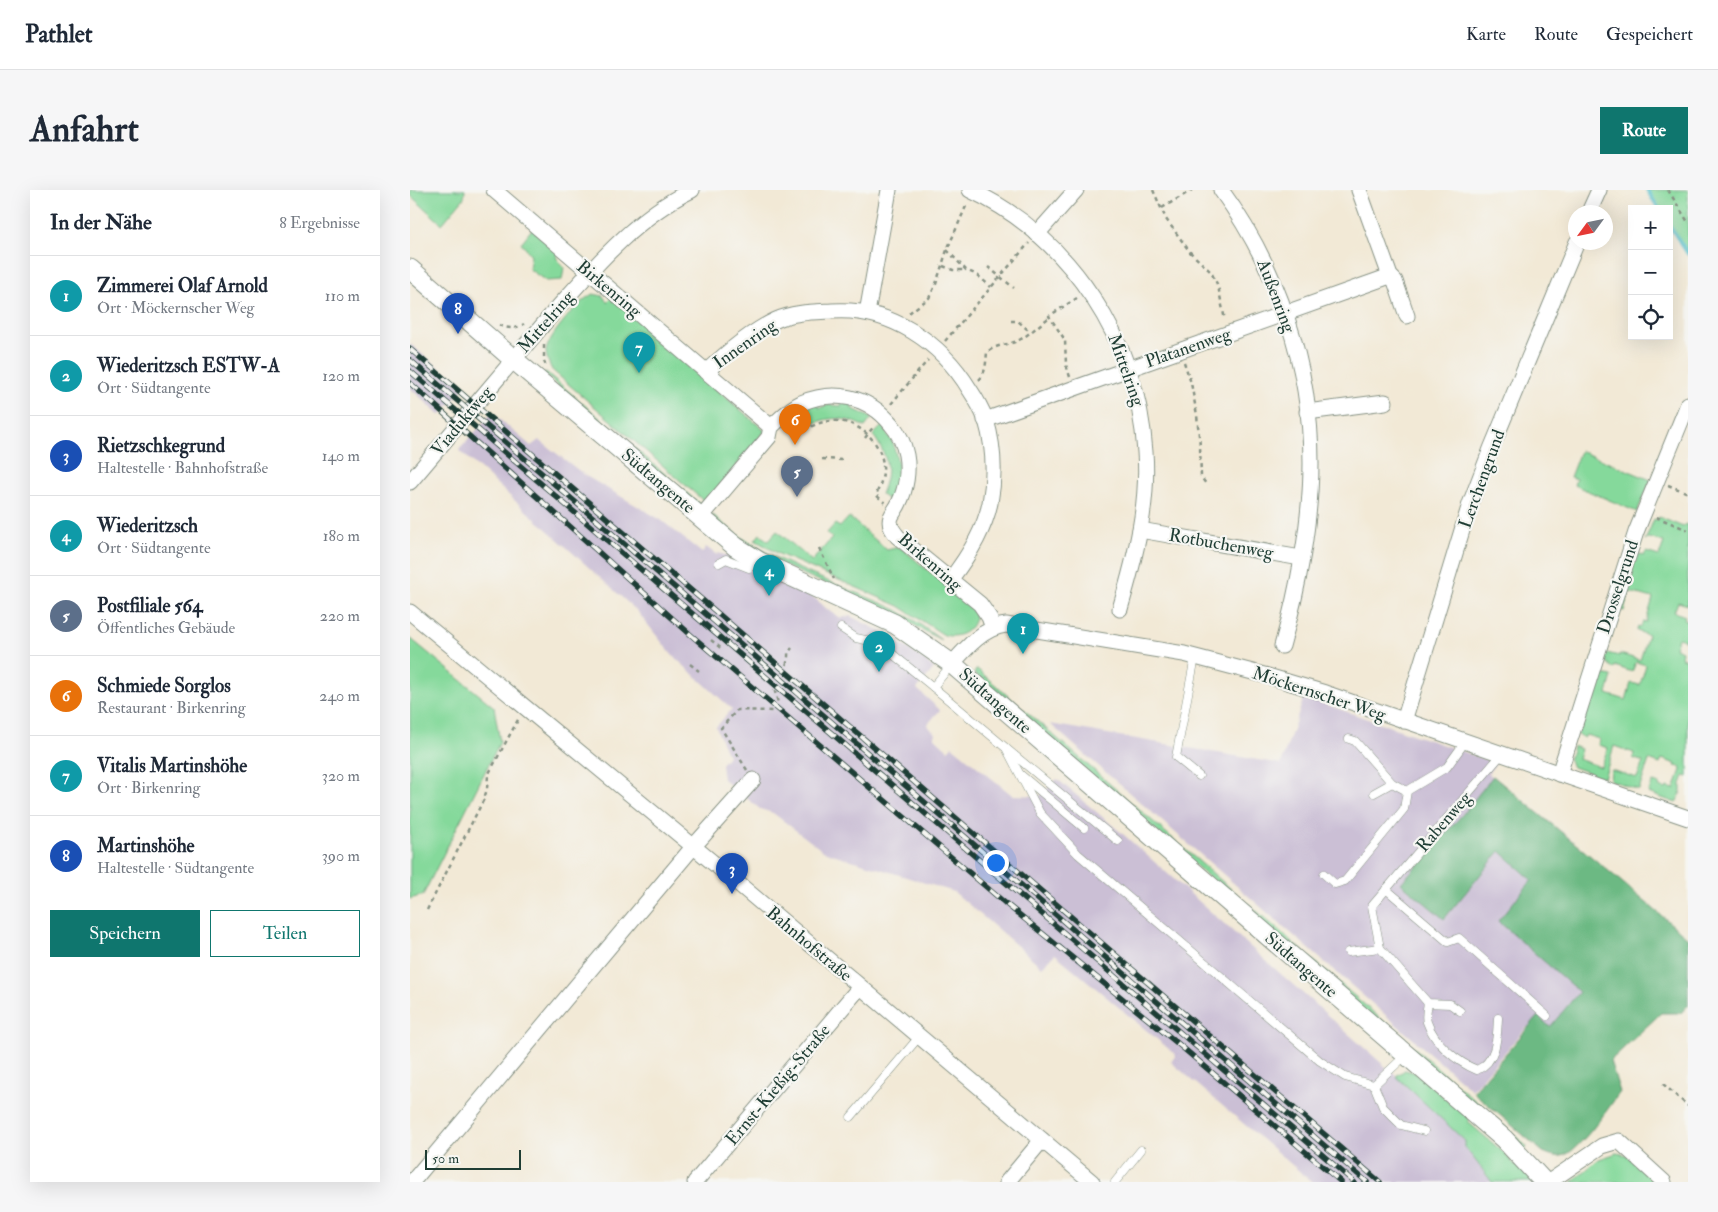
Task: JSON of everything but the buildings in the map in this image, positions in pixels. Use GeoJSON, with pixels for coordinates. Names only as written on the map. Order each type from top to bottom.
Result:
{"type":"FeatureCollection","features":[{"type":"Feature","properties":{"kind":"street","name":"Birkenring"},"geometry":{"type":"LineString","coordinates":[[494,190],[771,427]]}},
{"type":"Feature","properties":{"kind":"street","name":"Mittelring"},"geometry":{"type":"LineString","coordinates":[[513,359],[619,242],[646,220],[692,190]]}},
{"type":"Feature","properties":{"kind":"street"},"geometry":{"type":"LineString","coordinates":[[866,313],[888,190]]}},
{"type":"Feature","properties":{"kind":"street"},"geometry":{"type":"LineString","coordinates":[[1037,234],[1076,190]]}},
{"type":"Feature","properties":{"kind":"street","name":"Außenring"},"geometry":{"type":"LineString","coordinates":[[1221,190],[1234,208],[1272,276],[1285,313],[1297,357],[1307,412],[1311,463],[1307,527],[1282,646]]}},
{"type":"Feature","properties":{"kind":"street"},"geometry":{"type":"LineString","coordinates":[[1359,190],[1390,276],[1395,281],[1407,316]]}},
{"type":"Feature","properties":{"kind":"street"},"geometry":{"type":"LineString","coordinates":[[1592,205],[1599,190]]}},
{"type":"Feature","properties":{"kind":"street","name":"Mittelring"},"geometry":{"type":"LineString","coordinates":[[971,191],[1016,218],[1037,234],[1074,272],[1089,291],[1114,332],[1129,369],[1141,411],[1146,453],[1145,491],[1134,565],[1120,609]]}},
{"type":"Feature","properties":{"kind":"street","name":"Lerchengrund"},"geometry":{"type":"LineString","coordinates":[[1404,721],[1470,504],[1574,250]]}},
{"type":"Feature","properties":{"kind":"street","name":"Südtangente"},"geometry":{"type":"LineString","coordinates":[[410,269],[513,359],[736,547],[755,559],[895,624],[952,664],[1504,1139],[1544,1182]]}},
{"type":"Feature","properties":{"kind":"street","name":"Platanenweg"},"geometry":{"type":"LineString","coordinates":[[985,420],[1390,276]]}},
{"type":"Feature","properties":{"kind":"street","name":"Innenring"},"geometry":{"type":"LineString","coordinates":[[706,372],[738,344],[777,320],[795,314],[814,312],[840,310],[886,318],[922,336],[938,349],[969,388],[985,420],[992,453],[990,503],[984,523],[976,541],[950,580]]}},
{"type":"Feature","properties":{"kind":"street","name":"Viaduktweg"},"geometry":{"type":"LineString","coordinates":[[410,482],[513,359]]}},
{"type":"Feature","properties":{"kind":"street","name":"Birkenring"},"geometry":{"type":"LineString","coordinates":[[701,517],[769,437],[771,427],[785,414],[799,404],[819,397],[841,395],[863,401],[883,414],[897,431],[906,453],[907,474],[903,494],[890,517],[891,528],[898,537],[980,604],[989,617],[993,628]]}},
{"type":"Feature","properties":{"kind":"street"},"geometry":{"type":"LineString","coordinates":[[1307,412],[1385,402]]}},
{"type":"Feature","properties":{"kind":"street","name":"Drosselgrund"},"geometry":{"type":"LineString","coordinates":[[1559,774],[1636,532],[1688,404]]}},
{"type":"Feature","properties":{"kind":"street","name":"Rotbuchenweg"},"geometry":{"type":"LineString","coordinates":[[1140,530],[1301,558]]}},
{"type":"Feature","properties":{"kind":"street","name":"Bahnhofstraße"},"geometry":{"type":"LineString","coordinates":[[410,612],[1092,1182]]}},
{"type":"Feature","properties":{"kind":"street","name":"Möckernscher Weg"},"geometry":{"type":"LineString","coordinates":[[993,628],[1006,625],[1021,626],[1195,657],[1264,675],[1325,693],[1688,818]]}},
{"type":"Feature","properties":{"kind":"street"},"geometry":{"type":"LineString","coordinates":[[952,664],[962,653],[993,628]]}},
{"type":"Feature","properties":{"kind":"street"},"geometry":{"type":"LineString","coordinates":[[412,1182],[693,847],[753,780]]}},
{"type":"Feature","properties":{"kind":"street","name":"Ernst-Kießig-Straße"},"geometry":{"type":"LineString","coordinates":[[695,1182],[860,987]]}},
{"type":"Feature","properties":{"kind":"street"},"geometry":{"type":"LineString","coordinates":[[1007,1182],[1042,1140]]}},
{"type":"Feature","properties":{"kind":"street"},"geometry":{"type":"LineString","coordinates":[[1549,1182],[1602,1146],[1618,1142],[1664,1182]]}},
{"type":"Feature","properties":{"kind":"lane"},"geometry":{"type":"LineString","coordinates":[[718,563],[726,560],[749,568],[755,559]]}},
{"type":"Feature","properties":{"kind":"lane"},"geometry":{"type":"LineString","coordinates":[[841,628],[856,638],[879,643],[1118,841]]}},
{"type":"Feature","properties":{"kind":"lane"},"geometry":{"type":"LineString","coordinates":[[1195,657],[1176,757],[1199,776]]}},
{"type":"Feature","properties":{"kind":"lane"},"geometry":{"type":"LineString","coordinates":[[933,687],[952,664]]}},
{"type":"Feature","properties":{"kind":"lane"},"geometry":{"type":"LineString","coordinates":[[1349,739],[1355,741],[1392,784],[1407,791]]}},
{"type":"Feature","properties":{"kind":"lane"},"geometry":{"type":"LineString","coordinates":[[1324,874],[1336,884],[1346,880],[1404,809],[1407,791],[1447,767],[1465,742]]}},
{"type":"Feature","properties":{"kind":"lane"},"geometry":{"type":"LineString","coordinates":[[1006,748],[1040,813],[1078,854],[1320,1061],[1345,1077],[1374,1085]]}},
{"type":"Feature","properties":{"kind":"lane","name":"Rabenweg"},"geometry":{"type":"LineString","coordinates":[[1380,948],[1372,906],[1501,755]]}},
{"type":"Feature","properties":{"kind":"lane"},"geometry":{"type":"LineString","coordinates":[[1018,773],[1084,828]]}},
{"type":"Feature","properties":{"kind":"lane"},"geometry":{"type":"LineString","coordinates":[[1374,793],[1392,784]]}},
{"type":"Feature","properties":{"kind":"lane"},"geometry":{"type":"LineString","coordinates":[[1386,888],[1448,942],[1459,938],[1548,1016]]}},
{"type":"Feature","properties":{"kind":"lane"},"geometry":{"type":"LineString","coordinates":[[1348,952],[1380,948],[1428,1003],[1450,1004],[1460,1011]]}},
{"type":"Feature","properties":{"kind":"lane"},"geometry":{"type":"LineString","coordinates":[[1428,1003],[1426,1020],[1435,1039],[1466,1066],[1476,1070],[1485,1066],[1490,1059],[1496,1043],[1498,1018]]}},
{"type":"Feature","properties":{"kind":"lane"},"geometry":{"type":"LineString","coordinates":[[851,1117],[920,1037]]}},
{"type":"Feature","properties":{"kind":"lane"},"geometry":{"type":"LineString","coordinates":[[1374,1085],[1406,1055]]}},
{"type":"Feature","properties":{"kind":"lane"},"geometry":{"type":"LineString","coordinates":[[1374,1085],[1383,1107],[1401,1125],[1424,1131]]}},
{"type":"Feature","properties":{"kind":"lane"},"geometry":{"type":"LineString","coordinates":[[1115,1182],[1141,1150]]}},
{"type":"Feature","properties":{"kind":"path"},"geometry":{"type":"LineString","coordinates":[[1153,190],[1166,218],[1190,252],[1211,272],[1218,286],[1228,334]]}},
{"type":"Feature","properties":{"kind":"path"},"geometry":{"type":"LineString","coordinates":[[1162,208],[1192,190]]}},
{"type":"Feature","properties":{"kind":"path"},"geometry":{"type":"LineString","coordinates":[[1668,190],[1688,222]]}},
{"type":"Feature","properties":{"kind":"path"},"geometry":{"type":"LineString","coordinates":[[904,326],[906,317],[912,309],[929,298],[936,284],[947,250],[971,191]]}},
{"type":"Feature","properties":{"kind":"path"},"geometry":{"type":"LineString","coordinates":[[883,414],[1037,234]]}},
{"type":"Feature","properties":{"kind":"path"},"geometry":{"type":"LineString","coordinates":[[947,250],[966,270],[977,275],[991,287]]}},
{"type":"Feature","properties":{"kind":"path"},"geometry":{"type":"LineString","coordinates":[[942,265],[953,270],[966,270]]}},
{"type":"Feature","properties":{"kind":"path"},"geometry":{"type":"LineString","coordinates":[[988,266],[1014,288]]}},
{"type":"Feature","properties":{"kind":"path"},"geometry":{"type":"LineString","coordinates":[[969,388],[982,377],[987,352],[995,346],[1021,339],[1049,316],[1089,291]]}},
{"type":"Feature","properties":{"kind":"path"},"geometry":{"type":"LineString","coordinates":[[1050,317],[1065,340],[1066,365],[1071,380]]}},
{"type":"Feature","properties":{"kind":"path"},"geometry":{"type":"LineString","coordinates":[[1011,321],[1018,322],[1031,330]]}},
{"type":"Feature","properties":{"kind":"path"},"geometry":{"type":"LineString","coordinates":[[493,322],[509,328],[519,328],[527,323]]}},
{"type":"Feature","properties":{"kind":"path"},"geometry":{"type":"LineString","coordinates":[[1180,351],[1191,383],[1197,415],[1201,477],[1206,484]]}},
{"type":"Feature","properties":{"kind":"path"},"geometry":{"type":"LineString","coordinates":[[785,414],[800,433],[818,423],[833,420],[850,423],[868,434],[879,449],[883,464],[883,479],[876,494],[883,501]]}},
{"type":"Feature","properties":{"kind":"path"},"geometry":{"type":"LineString","coordinates":[[822,459],[844,460]]}},
{"type":"Feature","properties":{"kind":"path"},"geometry":{"type":"LineString","coordinates":[[1681,493],[1664,484],[1688,493]]}},
{"type":"Feature","properties":{"kind":"path"},"geometry":{"type":"LineString","coordinates":[[1655,515],[1671,520]]}},
{"type":"Feature","properties":{"kind":"path"},"geometry":{"type":"LineString","coordinates":[[1658,518],[1688,530]]}},
{"type":"Feature","properties":{"kind":"path"},"geometry":{"type":"LineString","coordinates":[[819,548],[835,581]]}},
{"type":"Feature","properties":{"kind":"path"},"geometry":{"type":"LineString","coordinates":[[711,640],[723,650]]}},
{"type":"Feature","properties":{"kind":"path"},"geometry":{"type":"LineString","coordinates":[[753,780],[720,728],[737,710],[772,711],[778,703],[774,688],[782,676],[789,660],[788,653],[792,648]]}},
{"type":"Feature","properties":{"kind":"path"},"geometry":{"type":"LineString","coordinates":[[690,664],[699,671]]}},
{"type":"Feature","properties":{"kind":"path"},"geometry":{"type":"LineString","coordinates":[[427,910],[484,799],[488,775],[524,708]]}},
{"type":"Feature","properties":{"kind":"path"},"geometry":{"type":"LineString","coordinates":[[1663,1084],[1688,1106]]}},
{"type":"Feature","properties":{"kind":"shaded area"},"geometry":{"type":"Polygon","coordinates":[[[410,344],[464,388],[440,415],[410,388],[410,344]]]}},
{"type":"Feature","properties":{"kind":"shaded area"},"geometry":{"type":"Polygon","coordinates":[[[492,413],[531,446],[539,440],[586,476],[661,520],[702,553],[706,547],[717,555],[718,553],[745,561],[817,600],[841,618],[850,616],[880,631],[934,668],[917,689],[940,710],[927,725],[936,734],[934,737],[948,750],[952,746],[1012,795],[1040,796],[1057,779],[1124,835],[1396,1076],[1465,1141],[1465,1147],[1492,1182],[1312,1182],[1171,1062],[1176,1055],[1055,954],[1042,967],[954,892],[823,851],[773,813],[760,809],[723,779],[721,764],[728,756],[716,727],[732,709],[672,655],[637,611],[459,450],[492,413]]]}},
{"type":"Feature","properties":{"kind":"shaded area"},"geometry":{"type":"Polygon","coordinates":[[[1304,697],[1496,763],[1488,773],[1573,841],[1598,999],[1553,1050],[1527,1027],[1472,1090],[1050,724],[1281,764],[1304,697]]]}},
{"type":"Feature","properties":{"kind":"green space"},"geometry":{"type":"Polygon","coordinates":[[[410,190],[465,190],[464,198],[442,224],[410,195],[410,190]]]}},
{"type":"Feature","properties":{"kind":"green space"},"geometry":{"type":"Polygon","coordinates":[[[1647,190],[1688,190],[1688,254],[1673,231],[1673,205],[1656,205],[1647,190]]]}},
{"type":"Feature","properties":{"kind":"green space"},"geometry":{"type":"Polygon","coordinates":[[[532,229],[559,253],[556,257],[564,268],[562,280],[546,281],[529,269],[531,255],[521,243],[532,229]]]}},
{"type":"Feature","properties":{"kind":"green space"},"geometry":{"type":"Polygon","coordinates":[[[593,294],[603,296],[607,302],[611,298],[651,332],[649,335],[663,347],[665,345],[765,431],[706,503],[552,370],[546,351],[552,336],[573,310],[593,294]]]}},
{"type":"Feature","properties":{"kind":"green space"},"geometry":{"type":"Polygon","coordinates":[[[546,372],[702,506],[698,506],[543,373],[546,372]]]}},
{"type":"Feature","properties":{"kind":"green space"},"geometry":{"type":"Polygon","coordinates":[[[842,402],[852,404],[851,408],[872,418],[865,427],[848,420],[826,419],[802,429],[794,418],[809,410],[808,406],[817,403],[819,408],[829,405],[841,406],[842,402]]]}},
{"type":"Feature","properties":{"kind":"green space"},"geometry":{"type":"Polygon","coordinates":[[[882,426],[893,443],[898,463],[899,484],[891,502],[881,494],[887,470],[885,457],[873,435],[882,426]]]}},
{"type":"Feature","properties":{"kind":"green space"},"geometry":{"type":"Polygon","coordinates":[[[1580,451],[1651,480],[1637,512],[1574,485],[1576,479],[1570,477],[1580,451]]]}},
{"type":"Feature","properties":{"kind":"green space"},"geometry":{"type":"Polygon","coordinates":[[[712,514],[753,545],[776,558],[897,610],[941,640],[891,612],[771,560],[715,521],[712,514]]]}},
{"type":"Feature","properties":{"kind":"green space"},"geometry":{"type":"Polygon","coordinates":[[[849,517],[887,550],[899,547],[904,550],[971,608],[975,616],[972,626],[960,635],[944,635],[899,606],[779,554],[755,540],[760,534],[768,541],[777,531],[812,561],[832,538],[827,533],[835,524],[840,527],[849,517]]]}},
{"type":"Feature","properties":{"kind":"green space"},"geometry":{"type":"Polygon","coordinates":[[[1659,517],[1683,527],[1685,524],[1688,525],[1688,605],[1678,602],[1674,612],[1685,616],[1684,620],[1688,621],[1688,641],[1678,638],[1675,648],[1682,651],[1681,658],[1688,660],[1688,777],[1684,776],[1681,792],[1676,803],[1648,793],[1653,782],[1660,784],[1659,787],[1674,789],[1681,770],[1680,767],[1675,766],[1676,764],[1662,759],[1660,764],[1649,760],[1639,790],[1610,780],[1611,770],[1637,778],[1643,762],[1633,758],[1634,753],[1614,746],[1604,778],[1573,767],[1569,760],[1573,746],[1581,749],[1578,759],[1601,767],[1608,748],[1598,745],[1599,739],[1586,735],[1584,738],[1577,734],[1597,673],[1612,676],[1607,694],[1626,700],[1631,683],[1640,685],[1646,665],[1636,662],[1632,672],[1615,666],[1614,669],[1601,657],[1603,652],[1619,656],[1620,654],[1640,660],[1648,635],[1637,631],[1638,626],[1641,627],[1643,621],[1646,622],[1653,598],[1629,592],[1624,611],[1615,609],[1634,553],[1644,556],[1646,552],[1659,556],[1664,542],[1649,538],[1645,541],[1654,519],[1657,520],[1659,517]]]}},
{"type":"Feature","properties":{"kind":"green space"},"geometry":{"type":"Polygon","coordinates":[[[410,638],[494,707],[500,742],[423,895],[410,899],[410,638]]]}},
{"type":"Feature","properties":{"kind":"green space"},"geometry":{"type":"Polygon","coordinates":[[[977,669],[1509,1130],[1527,1147],[1524,1151],[974,673],[977,669]]]}},
{"type":"Feature","properties":{"kind":"green space"},"geometry":{"type":"Polygon","coordinates":[[[1493,776],[1688,938],[1688,1005],[1681,1013],[1661,1013],[1610,1061],[1620,1092],[1585,1138],[1569,1153],[1562,1156],[1552,1156],[1543,1152],[1473,1092],[1538,1016],[1550,1027],[1579,992],[1498,921],[1532,880],[1500,851],[1444,919],[1401,883],[1463,814],[1493,776]]]}},
{"type":"Feature","properties":{"kind":"green space"},"geometry":{"type":"Polygon","coordinates":[[[1405,1070],[1416,1073],[1470,1119],[1468,1122],[1515,1165],[1518,1163],[1533,1182],[1492,1182],[1465,1147],[1465,1141],[1396,1076],[1405,1070]]]}},
{"type":"Feature","properties":{"kind":"green space"},"geometry":{"type":"Polygon","coordinates":[[[1617,1153],[1627,1155],[1657,1182],[1572,1182],[1599,1159],[1617,1153]]]}},
{"type":"Feature","properties":{"kind":"waterway"},"geometry":{"type":"LineString","coordinates":[[1647,190],[1656,205]]}},
{"type":"Feature","properties":{"kind":"waterway"},"geometry":{"type":"LineString","coordinates":[[1673,231],[1688,254]]}},
{"type":"Feature","properties":{"kind":"railway"},"geometry":{"type":"LineString","coordinates":[[410,349],[1380,1182]]}},
{"type":"Feature","properties":{"kind":"railway"},"geometry":{"type":"LineString","coordinates":[[410,360],[1367,1182]]}},
{"type":"Feature","properties":{"kind":"railway"},"geometry":{"type":"LineString","coordinates":[[410,371],[1354,1182]]}},
{"type":"Feature","properties":{"kind":"railway"},"geometry":{"type":"LineString","coordinates":[[410,383],[691,635],[1005,903],[1176,1042],[1341,1182]]}},
{"type":"Feature","properties":{"kind":"place","name":"Martinshöhe"},"geometry":{"type":"Point","coordinates":[458,334]}},
{"type":"Feature","properties":{"kind":"place","name":"Vitalis Martinshöhe"},"geometry":{"type":"Point","coordinates":[639,373]}},
{"type":"Feature","properties":{"kind":"place","name":"Schmiede Sorglos"},"geometry":{"type":"Point","coordinates":[795,445]}},
{"type":"Feature","properties":{"kind":"place","name":"Postfiliale 564"},"geometry":{"type":"Point","coordinates":[797,497]}},
{"type":"Feature","properties":{"kind":"place","name":"Wiederitzsch"},"geometry":{"type":"Point","coordinates":[769,596]}},
{"type":"Feature","properties":{"kind":"place","name":"Zimmerei Olaf Arnold"},"geometry":{"type":"Point","coordinates":[1023,654]}},
{"type":"Feature","properties":{"kind":"place","name":"Wiederitzsch ESTW-A"},"geometry":{"type":"Point","coordinates":[879,672]}},
{"type":"Feature","properties":{"kind":"place","name":"Rietzschkegrund"},"geometry":{"type":"Point","coordinates":[732,894]}}]}
